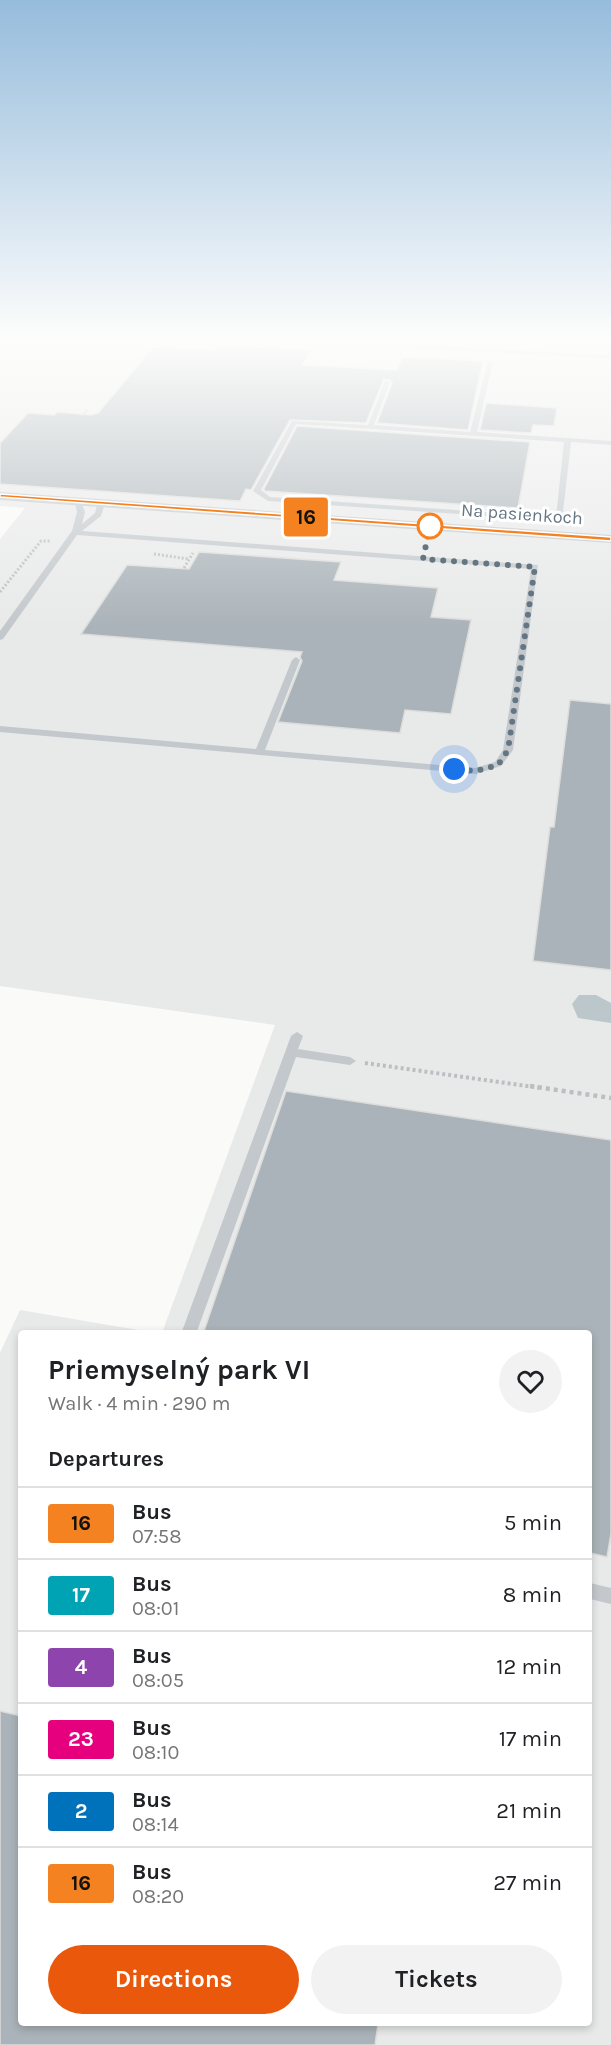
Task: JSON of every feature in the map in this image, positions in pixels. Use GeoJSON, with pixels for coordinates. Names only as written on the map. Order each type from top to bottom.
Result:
{"type":"FeatureCollection","features":[{"type":"Feature","properties":{"kind":"street","name":"Na pasienkoch"},"geometry":{"type":"LineString","coordinates":[[0,496],[611,539]]}},
{"type":"Feature","properties":{"kind":"lane"},"geometry":{"type":"LineString","coordinates":[[286,437],[257,491],[268,499],[559,519],[568,440]]}},
{"type":"Feature","properties":{"kind":"lane"},"geometry":{"type":"LineString","coordinates":[[527,437],[611,443]]}},
{"type":"Feature","properties":{"kind":"lane"},"geometry":{"type":"LineString","coordinates":[[75,533],[81,512],[77,501]]}},
{"type":"Feature","properties":{"kind":"lane"},"geometry":{"type":"LineString","coordinates":[[0,637],[75,533],[98,514],[101,503]]}},
{"type":"Feature","properties":{"kind":"lane"},"geometry":{"type":"LineString","coordinates":[[0,729],[476,771],[498,765],[508,750],[535,567],[75,533]]}},
{"type":"Feature","properties":{"kind":"lane"},"geometry":{"type":"LineString","coordinates":[[259,752],[296,660]]}},
{"type":"Feature","properties":{"kind":"lane"},"geometry":{"type":"LineString","coordinates":[[189,1330],[297,1036]]}},
{"type":"Feature","properties":{"kind":"lane"},"geometry":{"type":"LineString","coordinates":[[292,1052],[350,1060]]}},
{"type":"Feature","properties":{"kind":"lane"},"geometry":{"type":"LineString","coordinates":[[592,1591],[611,1596]]}},
{"type":"Feature","properties":{"kind":"path"},"geometry":{"type":"LineString","coordinates":[[350,1060],[611,1098]]}},
{"type":"Feature","properties":{"kind":"shaded area"},"geometry":{"type":"Polygon","coordinates":[[[0,437],[611,437],[611,2045],[0,2045],[0,1353],[20,1310],[138,1330],[18,1330],[18,2026],[592,2026],[592,1330],[163,1330],[275,1025],[0,986],[0,539],[25,508],[0,506],[0,437]]]}},
{"type":"Feature","properties":{"kind":"shaded area"},"geometry":{"type":"Polygon","coordinates":[[[579,995],[596,995],[611,1003],[611,1023],[578,1018],[572,1004],[579,995]]]}},
{"type":"Feature","properties":{"kind":"building"},"geometry":{"type":"Polygon","coordinates":[[[5,437],[280,437],[251,490],[246,489],[240,501],[0,484],[0,443],[5,437]]]}},
{"type":"Feature","properties":{"kind":"building"},"geometry":{"type":"Polygon","coordinates":[[[291,437],[463,437],[530,442],[518,508],[265,491],[291,437]]]}},
{"type":"Feature","properties":{"kind":"building"},"geometry":{"type":"Polygon","coordinates":[[[199,552],[341,562],[334,580],[438,588],[431,617],[471,620],[451,714],[405,710],[400,733],[278,722],[302,661],[300,657],[302,652],[81,634],[127,565],[189,569],[199,552]]]}},
{"type":"Feature","properties":{"kind":"building"},"geometry":{"type":"Polygon","coordinates":[[[570,700],[611,704],[611,970],[533,961],[550,827],[554,827],[570,700]]]}},
{"type":"Feature","properties":{"kind":"building"},"geometry":{"type":"Polygon","coordinates":[[[286,1091],[611,1140],[611,1534],[607,1557],[592,1553],[592,1330],[204,1330],[286,1091]]]}},
{"type":"Feature","properties":{"kind":"building"},"geometry":{"type":"Polygon","coordinates":[[[0,1711],[18,1715],[18,2026],[378,2026],[375,2045],[0,2045],[0,1711]]]}},
{"type":"Feature","properties":{"kind":"bus line","name":"16"},"geometry":{"type":"LineString","coordinates":[[0,496],[611,539]]}},
{"type":"Feature","properties":{"kind":"route"},"geometry":{"type":"LineString","coordinates":[[430,526],[423,559],[535,567],[508,750],[498,765],[476,771],[454,769]]}}]}
